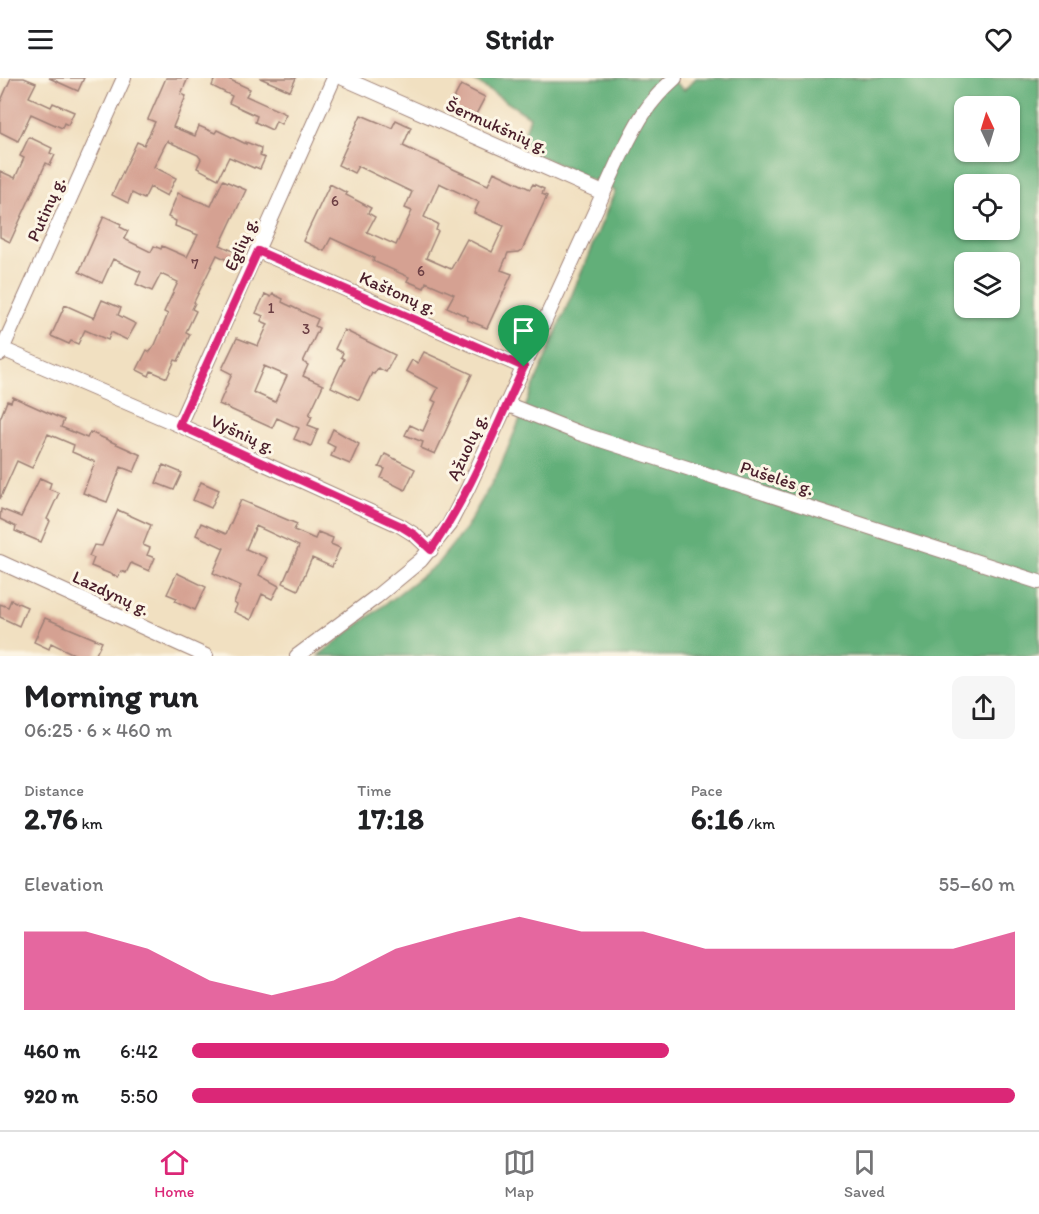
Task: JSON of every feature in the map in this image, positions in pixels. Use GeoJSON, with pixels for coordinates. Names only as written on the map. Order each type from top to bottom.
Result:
{"type":"FeatureCollection","features":[{"type":"Feature","properties":{"kind":"street","name":"Putinų g."},"geometry":{"type":"LineString","coordinates":[[1,351],[124,78]]}},
{"type":"Feature","properties":{"kind":"street","name":"Eglių g."},"geometry":{"type":"LineString","coordinates":[[179,425],[334,78]]}},
{"type":"Feature","properties":{"kind":"street","name":"Šermukšnių g."},"geometry":{"type":"LineString","coordinates":[[343,78],[603,193]]}},
{"type":"Feature","properties":{"kind":"street","name":"Ąžuolų g."},"geometry":{"type":"LineString","coordinates":[[297,656],[376,597],[431,550],[449,525],[642,114],[655,95],[675,78]]}},
{"type":"Feature","properties":{"kind":"street","name":"Kaštonų g."},"geometry":{"type":"LineString","coordinates":[[258,251],[524,367]]}},
{"type":"Feature","properties":{"kind":"street","name":"Vyšnių g."},"geometry":{"type":"LineString","coordinates":[[1,351],[179,425],[399,525],[415,535],[431,550]]}},
{"type":"Feature","properties":{"kind":"street","name":"Pušelės g."},"geometry":{"type":"LineString","coordinates":[[506,404],[579,433],[1039,582]]}},
{"type":"Feature","properties":{"kind":"street","name":"Lazdynų g."},"geometry":{"type":"LineString","coordinates":[[0,562],[206,656]]}},
{"type":"Feature","properties":{"kind":"green space"},"geometry":{"type":"Polygon","coordinates":[[[470,78],[670,78],[684,90],[696,78],[1039,78],[1039,656],[318,656],[437,564],[466,528],[498,472],[615,191],[520,147],[530,117],[470,78]]]}},
{"type":"Feature","properties":{"kind":"building"},"geometry":{"type":"Polygon","coordinates":[[[11,78],[24,78],[36,83],[29,97],[51,107],[53,103],[74,112],[68,125],[64,123],[62,128],[31,114],[18,141],[0,132],[0,103],[11,78]]]}},
{"type":"Feature","properties":{"kind":"building"},"geometry":{"type":"Polygon","coordinates":[[[49,78],[84,78],[78,91],[49,78]]]}},
{"type":"Feature","properties":{"kind":"building"},"geometry":{"type":"Polygon","coordinates":[[[166,78],[188,78],[181,94],[186,96],[173,127],[195,136],[199,126],[215,133],[217,130],[246,144],[246,142],[261,148],[260,156],[265,158],[260,169],[229,157],[218,179],[197,168],[201,159],[198,155],[167,141],[154,167],[176,178],[167,196],[150,187],[144,199],[132,193],[128,203],[112,195],[137,142],[144,145],[155,122],[148,119],[166,78]]]}},
{"type":"Feature","properties":{"kind":"building"},"geometry":{"type":"Polygon","coordinates":[[[215,78],[226,78],[250,89],[246,96],[286,114],[281,124],[276,121],[272,130],[255,122],[257,116],[229,103],[232,96],[212,86],[215,78]]]}},
{"type":"Feature","properties":{"kind":"building"},"geometry":{"type":"Polygon","coordinates":[[[260,78],[296,78],[290,91],[260,78]]]}},
{"type":"Feature","properties":{"kind":"building"},"geometry":{"type":"Polygon","coordinates":[[[461,85],[485,97],[474,118],[450,106],[461,85]]]}},
{"type":"Feature","properties":{"kind":"building"},"geometry":{"type":"Polygon","coordinates":[[[361,115],[392,128],[396,120],[411,127],[403,146],[488,185],[494,172],[530,189],[533,184],[544,189],[542,194],[547,196],[522,250],[508,253],[501,270],[512,274],[487,328],[467,320],[468,317],[447,307],[454,294],[426,282],[424,288],[407,281],[409,277],[331,238],[324,251],[303,241],[330,184],[371,208],[368,213],[375,217],[367,232],[396,245],[412,211],[405,208],[412,192],[358,166],[354,173],[338,165],[361,115]],[[439,183],[424,217],[438,224],[436,230],[438,231],[426,258],[451,269],[467,239],[492,252],[504,226],[474,213],[479,202],[439,183]]]}},
{"type":"Feature","properties":{"kind":"building"},"geometry":{"type":"Polygon","coordinates":[[[29,137],[52,148],[50,153],[55,155],[50,165],[46,163],[10,242],[0,237],[0,171],[15,178],[24,158],[20,156],[29,137]]]}},
{"type":"Feature","properties":{"kind":"building"},"geometry":{"type":"Polygon","coordinates":[[[223,180],[246,190],[220,245],[244,256],[240,266],[217,255],[194,302],[192,309],[196,311],[186,332],[190,334],[178,361],[175,360],[167,378],[151,371],[149,376],[137,370],[147,350],[150,352],[155,345],[168,314],[164,312],[178,282],[161,274],[152,291],[136,284],[141,272],[113,259],[102,283],[79,272],[104,216],[121,224],[120,227],[128,231],[124,239],[151,252],[154,246],[161,249],[162,246],[187,257],[198,235],[175,226],[176,221],[168,217],[178,193],[211,206],[223,180]]]}},
{"type":"Feature","properties":{"kind":"building"},"geometry":{"type":"Polygon","coordinates":[[[265,294],[271,297],[273,294],[283,299],[282,302],[318,319],[315,326],[319,328],[303,362],[308,365],[303,376],[323,385],[309,415],[312,416],[308,425],[318,429],[311,446],[294,439],[299,428],[277,418],[272,428],[219,404],[232,374],[222,369],[237,338],[258,346],[268,324],[261,321],[263,316],[256,313],[265,294]],[[264,366],[253,392],[275,402],[287,376],[264,366]]]}},
{"type":"Feature","properties":{"kind":"building"},"geometry":{"type":"Polygon","coordinates":[[[102,300],[121,308],[118,315],[136,324],[127,340],[111,332],[108,340],[85,330],[78,344],[71,341],[69,344],[51,336],[65,305],[94,318],[102,300]]]}},
{"type":"Feature","properties":{"kind":"building"},"geometry":{"type":"Polygon","coordinates":[[[344,330],[395,355],[386,372],[378,368],[374,374],[372,373],[359,400],[331,387],[344,359],[341,357],[343,353],[335,349],[344,330]]]}},
{"type":"Feature","properties":{"kind":"building"},"geometry":{"type":"Polygon","coordinates":[[[424,352],[472,374],[435,454],[421,448],[423,442],[405,435],[410,425],[423,431],[436,402],[432,400],[438,388],[406,371],[412,360],[418,363],[424,352]]]}},
{"type":"Feature","properties":{"kind":"building"},"geometry":{"type":"Polygon","coordinates":[[[13,397],[64,420],[61,427],[87,438],[90,432],[141,455],[134,472],[121,467],[107,502],[83,493],[95,462],[72,452],[74,445],[48,434],[32,468],[17,461],[0,499],[0,419],[7,401],[11,402],[13,397]]]}},
{"type":"Feature","properties":{"kind":"building"},"geometry":{"type":"Polygon","coordinates":[[[333,429],[359,444],[350,464],[331,456],[335,447],[327,443],[333,429]]]}},
{"type":"Feature","properties":{"kind":"building"},"geometry":{"type":"Polygon","coordinates":[[[385,454],[415,469],[405,490],[381,478],[385,469],[379,467],[385,454]]]}},
{"type":"Feature","properties":{"kind":"building"},"geometry":{"type":"Polygon","coordinates":[[[163,465],[182,473],[174,490],[156,483],[163,465]]]}},
{"type":"Feature","properties":{"kind":"building"},"geometry":{"type":"Polygon","coordinates":[[[40,478],[51,483],[49,489],[59,493],[47,519],[50,521],[41,542],[15,531],[16,527],[0,519],[1,509],[21,517],[40,478]]]}},
{"type":"Feature","properties":{"kind":"building"},"geometry":{"type":"Polygon","coordinates":[[[201,482],[219,490],[211,508],[193,500],[201,482]]]}},
{"type":"Feature","properties":{"kind":"building"},"geometry":{"type":"Polygon","coordinates":[[[241,500],[297,524],[294,530],[315,539],[318,532],[333,538],[331,544],[340,548],[332,567],[312,558],[298,590],[283,583],[299,546],[256,526],[246,549],[267,558],[259,575],[279,586],[272,599],[262,594],[251,620],[234,612],[237,605],[234,603],[241,586],[213,573],[224,548],[196,535],[201,523],[226,534],[241,500]]]}},
{"type":"Feature","properties":{"kind":"building"},"geometry":{"type":"Polygon","coordinates":[[[118,510],[151,525],[143,545],[150,548],[147,555],[155,558],[149,571],[131,563],[126,573],[121,571],[118,577],[91,566],[94,558],[89,556],[94,545],[102,546],[118,510]]]}},
{"type":"Feature","properties":{"kind":"building"},"geometry":{"type":"Polygon","coordinates":[[[177,573],[206,587],[195,610],[175,601],[177,598],[167,594],[177,573]]]}},
{"type":"Feature","properties":{"kind":"building"},"geometry":{"type":"Polygon","coordinates":[[[11,600],[27,607],[19,626],[0,617],[0,604],[8,607],[11,600]]]}},
{"type":"Feature","properties":{"kind":"building"},"geometry":{"type":"Polygon","coordinates":[[[45,618],[102,642],[95,656],[78,656],[51,643],[49,649],[34,642],[45,618]]]}},
{"type":"Feature","properties":{"kind":"route"},"geometry":{"type":"LineString","coordinates":[[258,251],[524,367],[468,488],[449,525],[431,550],[415,535],[399,525],[179,425],[258,251]]}}]}
